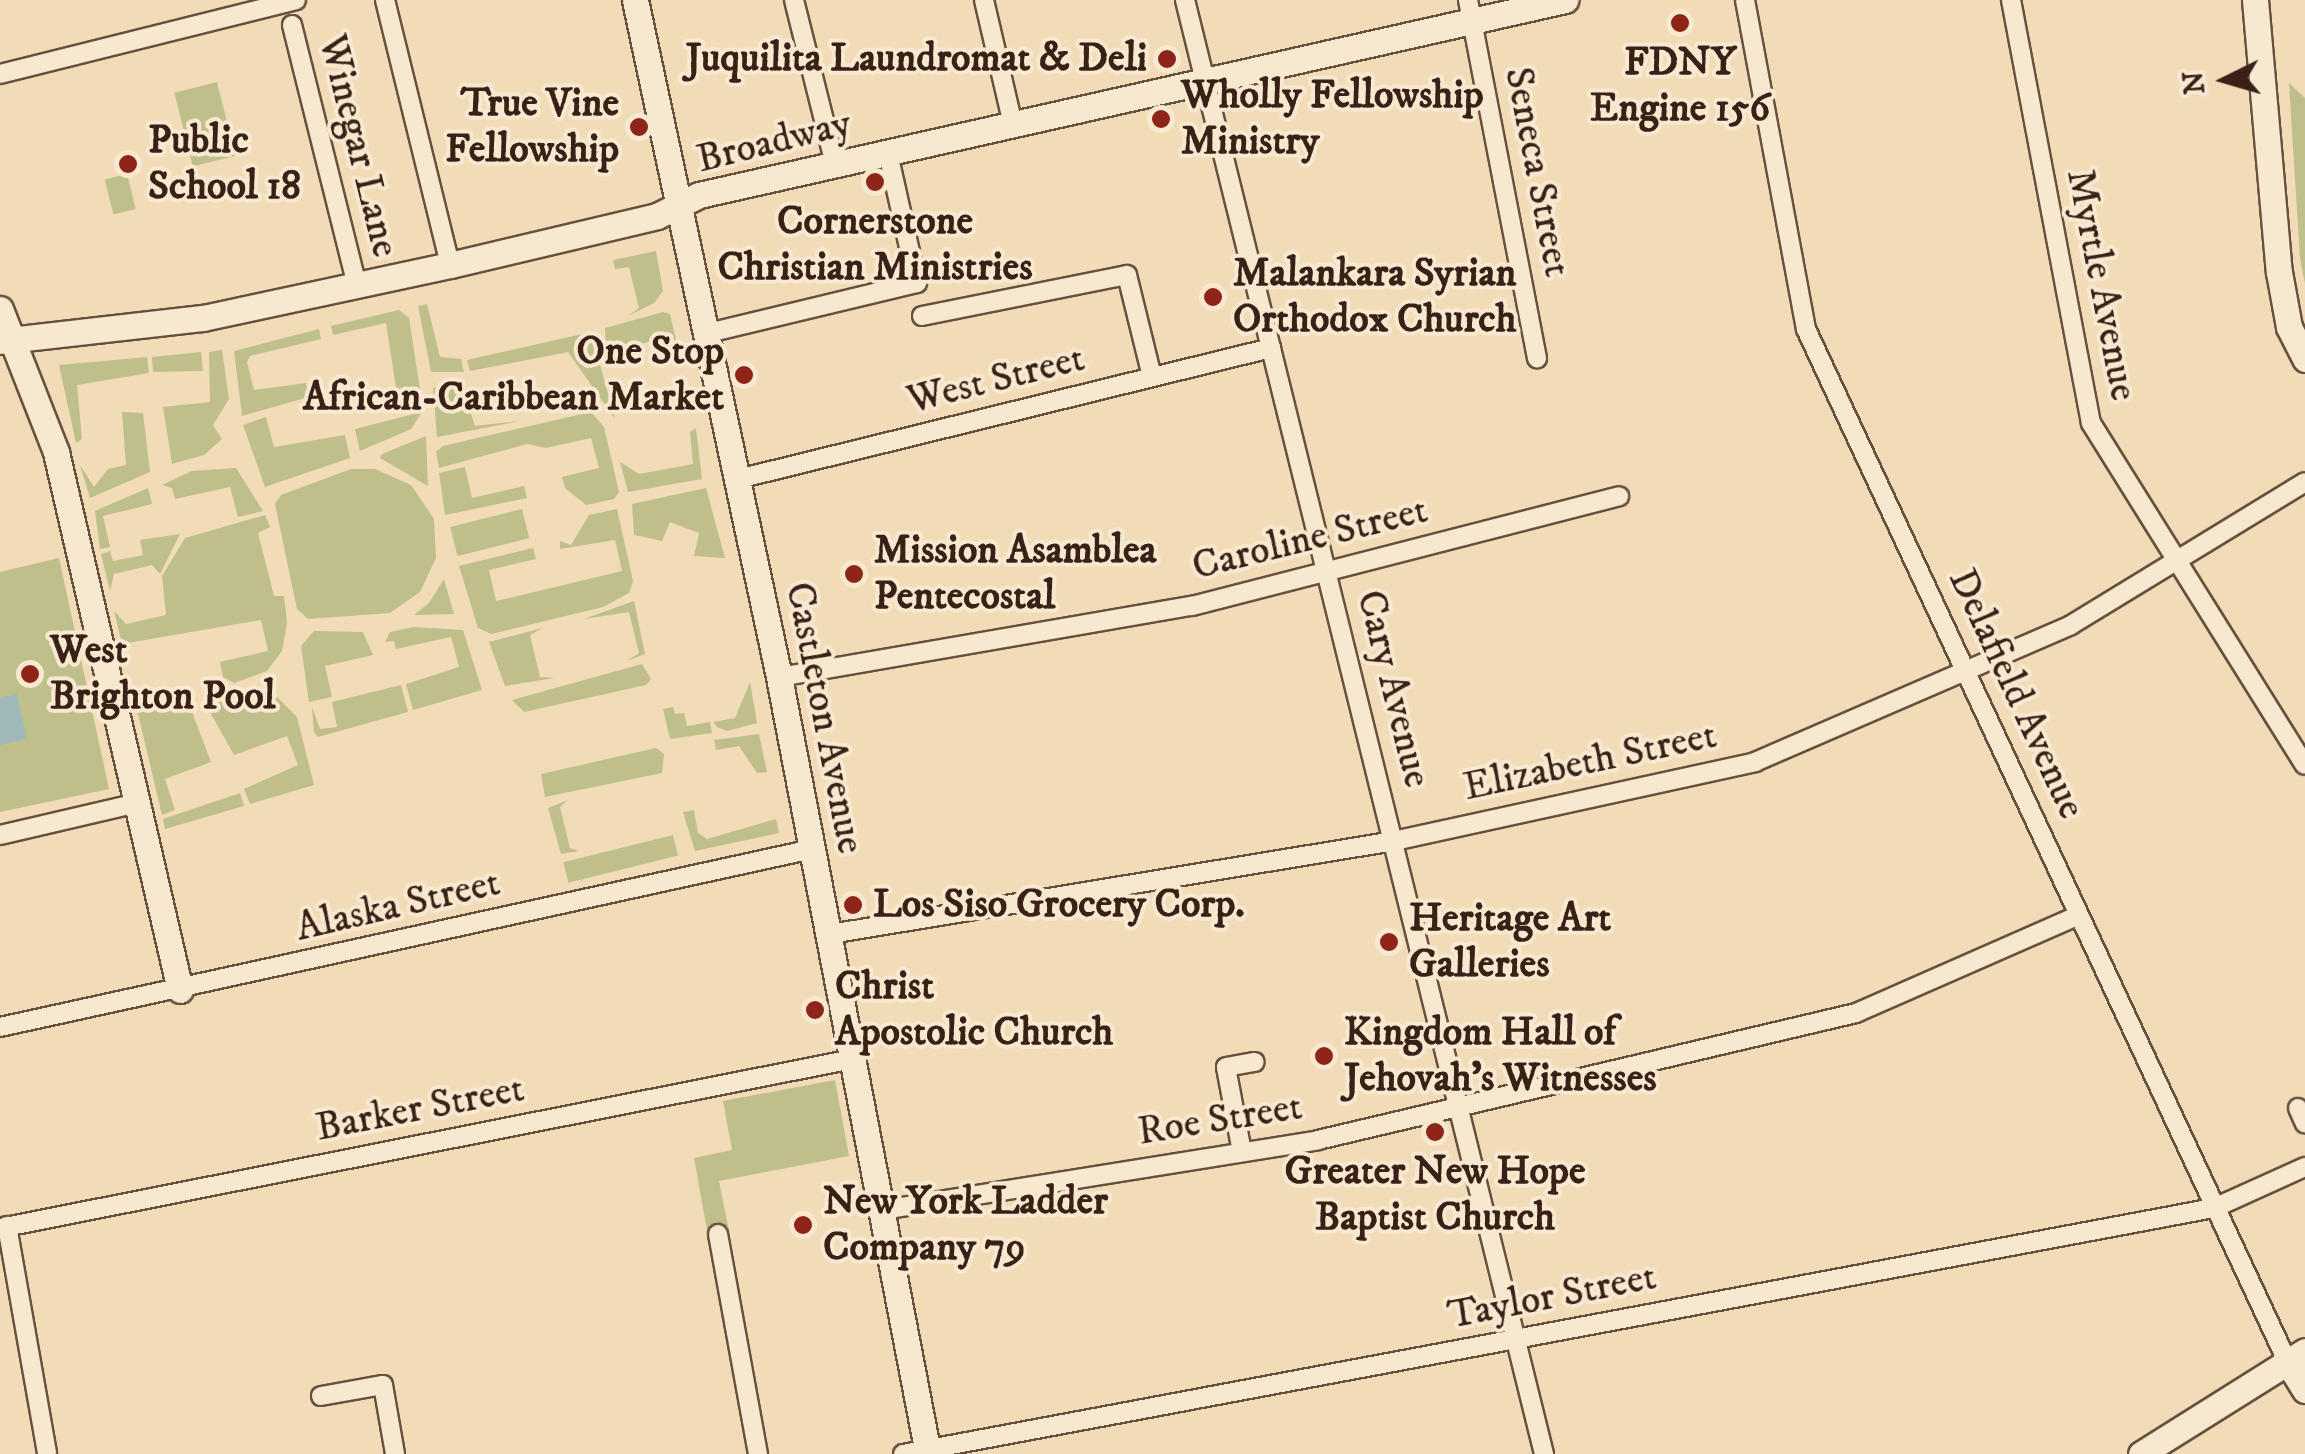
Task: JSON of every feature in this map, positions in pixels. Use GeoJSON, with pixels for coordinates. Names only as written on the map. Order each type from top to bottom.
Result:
{"type":"FeatureCollection","features":[{"type":"Feature","properties":{"kind":"street"},"geometry":{"type":"LineString","coordinates":[[0,74],[296,0]]}},
{"type":"Feature","properties":{"kind":"street"},"geometry":{"type":"LineString","coordinates":[[385,0],[450,265]]}},
{"type":"Feature","properties":{"kind":"street","name":"Castleton Avenue"},"geometry":{"type":"LineString","coordinates":[[635,0],[830,934],[882,1210],[919,1452]]}},
{"type":"Feature","properties":{"kind":"street"},"geometry":{"type":"LineString","coordinates":[[794,0],[835,165]]}},
{"type":"Feature","properties":{"kind":"street"},"geometry":{"type":"LineString","coordinates":[[984,0],[1014,125]]}},
{"type":"Feature","properties":{"kind":"street","name":"Cary Avenue"},"geometry":{"type":"LineString","coordinates":[[1185,0],[1544,1454]]}},
{"type":"Feature","properties":{"kind":"street","name":"Broadway"},"geometry":{"type":"LineString","coordinates":[[6,340],[203,318],[450,265],[679,207],[698,195],[1205,80],[1470,10],[1565,0]]}},
{"type":"Feature","properties":{"kind":"street","name":"Delafield Avenue"},"geometry":{"type":"LineString","coordinates":[[1745,0],[1806,329],[2214,1208],[2296,1357],[2305,1390]]}},
{"type":"Feature","properties":{"kind":"street","name":"Myrtle Avenue"},"geometry":{"type":"LineString","coordinates":[[2011,0],[2091,423],[2305,764]]}},
{"type":"Feature","properties":{"kind":"street"},"geometry":{"type":"LineString","coordinates":[[2255,0],[2279,272],[2289,328],[2305,359]]}},
{"type":"Feature","properties":{"kind":"street","name":"Seneca Street"},"geometry":{"type":"LineString","coordinates":[[1470,10],[1537,358]]}},
{"type":"Feature","properties":{"kind":"street","name":"Winegar Lane"},"geometry":{"type":"LineString","coordinates":[[292,25],[357,285]]}},
{"type":"Feature","properties":{"kind":"street"},"geometry":{"type":"LineString","coordinates":[[704,334],[917,283],[888,153]]}},
{"type":"Feature","properties":{"kind":"street"},"geometry":{"type":"LineString","coordinates":[[922,316],[1127,276],[1152,378]]}},
{"type":"Feature","properties":{"kind":"street"},"geometry":{"type":"LineString","coordinates":[[0,309],[6,340],[56,452],[180,990]]}},
{"type":"Feature","properties":{"kind":"street","name":"West Street"},"geometry":{"type":"LineString","coordinates":[[738,479],[1272,348]]}},
{"type":"Feature","properties":{"kind":"street","name":"Elizabeth Street"},"geometry":{"type":"LineString","coordinates":[[830,934],[1394,841],[1755,762],[1966,676],[2177,564],[2305,482]]}},
{"type":"Feature","properties":{"kind":"street","name":"Caroline Street"},"geometry":{"type":"LineString","coordinates":[[779,678],[1192,606],[1619,496]]}},
{"type":"Feature","properties":{"kind":"street"},"geometry":{"type":"LineString","coordinates":[[0,835],[137,803]]}},
{"type":"Feature","properties":{"kind":"street","name":"Alaska Street"},"geometry":{"type":"LineString","coordinates":[[0,1028],[812,849]]}},
{"type":"Feature","properties":{"kind":"street","name":"Roe Street"},"geometry":{"type":"LineString","coordinates":[[882,1210],[1242,1152],[1856,1013],[2078,916]]}},
{"type":"Feature","properties":{"kind":"street","name":"Barker Street"},"geometry":{"type":"LineString","coordinates":[[3,1227],[853,1059]]}},
{"type":"Feature","properties":{"kind":"street"},"geometry":{"type":"LineString","coordinates":[[1242,1152],[1226,1067],[1255,1062]]}},
{"type":"Feature","properties":{"kind":"street","name":"Taylor Street"},"geometry":{"type":"LineString","coordinates":[[919,1452],[2214,1208],[2305,1167]]}},
{"type":"Feature","properties":{"kind":"street"},"geometry":{"type":"LineString","coordinates":[[3,1227],[47,1454]]}},
{"type":"Feature","properties":{"kind":"street"},"geometry":{"type":"LineString","coordinates":[[718,1234],[758,1454]]}},
{"type":"Feature","properties":{"kind":"street"},"geometry":{"type":"LineString","coordinates":[[2141,1454],[2296,1357]]}},
{"type":"Feature","properties":{"kind":"street"},"geometry":{"type":"LineString","coordinates":[[321,1396],[383,1385],[395,1454]]}},
{"type":"Feature","properties":{"kind":"green space"},"geometry":{"type":"Polygon","coordinates":[[[217,82],[235,156],[193,166],[174,93],[217,82]]]}},
{"type":"Feature","properties":{"kind":"green space"},"geometry":{"type":"Polygon","coordinates":[[[2289,83],[2305,98],[2305,284],[2300,258],[2289,83]]]}},
{"type":"Feature","properties":{"kind":"green space"},"geometry":{"type":"Polygon","coordinates":[[[127,174],[136,209],[113,214],[105,180],[127,174]]]}},
{"type":"Feature","properties":{"kind":"green space"},"geometry":{"type":"Polygon","coordinates":[[[656,251],[663,291],[654,303],[628,316],[639,308],[629,267],[615,269],[613,260],[656,251]]]}},
{"type":"Feature","properties":{"kind":"green space"},"geometry":{"type":"Polygon","coordinates":[[[427,304],[440,357],[461,359],[464,372],[431,372],[418,306],[427,304]]]}},
{"type":"Feature","properties":{"kind":"green space"},"geometry":{"type":"Polygon","coordinates":[[[399,310],[409,318],[422,402],[399,407],[386,323],[333,335],[331,326],[399,310]]]}},
{"type":"Feature","properties":{"kind":"green space"},"geometry":{"type":"Polygon","coordinates":[[[663,312],[670,314],[677,344],[659,349],[657,340],[606,352],[605,328],[663,312]]]}},
{"type":"Feature","properties":{"kind":"green space"},"geometry":{"type":"Polygon","coordinates":[[[319,329],[321,339],[250,356],[247,362],[254,390],[306,383],[309,397],[242,416],[234,351],[319,329]]]}},
{"type":"Feature","properties":{"kind":"green space"},"geometry":{"type":"Polygon","coordinates":[[[591,332],[615,419],[568,352],[470,371],[467,360],[591,332]]]}},
{"type":"Feature","properties":{"kind":"green space"},"geometry":{"type":"Polygon","coordinates":[[[222,350],[229,399],[213,425],[222,439],[204,455],[172,464],[163,407],[210,402],[209,352],[222,350]]]}},
{"type":"Feature","properties":{"kind":"green space"},"geometry":{"type":"Polygon","coordinates":[[[201,352],[203,371],[153,372],[152,357],[201,352]]]}},
{"type":"Feature","properties":{"kind":"green space"},"geometry":{"type":"Polygon","coordinates":[[[147,357],[149,373],[77,385],[82,439],[76,443],[59,365],[147,357]]]}},
{"type":"Feature","properties":{"kind":"green space"},"geometry":{"type":"Polygon","coordinates":[[[461,383],[475,426],[520,421],[437,437],[433,388],[461,383]]]}},
{"type":"Feature","properties":{"kind":"green space"},"geometry":{"type":"Polygon","coordinates":[[[122,412],[143,413],[150,472],[90,498],[80,465],[94,487],[108,469],[126,465],[122,412]]]}},
{"type":"Feature","properties":{"kind":"green space"},"geometry":{"type":"Polygon","coordinates":[[[422,412],[411,429],[360,451],[355,429],[422,412]]]}},
{"type":"Feature","properties":{"kind":"green space"},"geometry":{"type":"Polygon","coordinates":[[[591,412],[604,427],[619,492],[614,499],[586,505],[565,488],[562,477],[599,468],[591,438],[546,448],[527,444],[439,468],[436,452],[443,446],[591,412]]]}},
{"type":"Feature","properties":{"kind":"green space"},"geometry":{"type":"Polygon","coordinates":[[[266,417],[274,447],[345,435],[350,458],[265,487],[243,425],[266,417]]]}},
{"type":"Feature","properties":{"kind":"green space"},"geometry":{"type":"Polygon","coordinates":[[[696,428],[702,479],[628,492],[620,462],[639,474],[693,464],[690,432],[696,428]]]}},
{"type":"Feature","properties":{"kind":"green space"},"geometry":{"type":"Polygon","coordinates":[[[426,436],[428,486],[380,458],[382,454],[426,436]]]}},
{"type":"Feature","properties":{"kind":"green space"},"geometry":{"type":"Polygon","coordinates":[[[465,467],[472,498],[524,486],[527,498],[445,515],[439,473],[465,467]]]}},
{"type":"Feature","properties":{"kind":"green space"},"geometry":{"type":"Polygon","coordinates":[[[236,468],[263,511],[238,517],[230,487],[175,499],[172,488],[162,485],[192,471],[236,468]]]}},
{"type":"Feature","properties":{"kind":"green space"},"geometry":{"type":"Polygon","coordinates":[[[351,469],[375,469],[411,485],[434,519],[436,558],[420,592],[390,613],[308,619],[297,609],[275,504],[281,495],[351,469]]]}},
{"type":"Feature","properties":{"kind":"green space"},"geometry":{"type":"Polygon","coordinates":[[[148,488],[152,504],[103,516],[110,547],[100,549],[95,511],[148,488]]]}},
{"type":"Feature","properties":{"kind":"green space"},"geometry":{"type":"Polygon","coordinates":[[[706,488],[725,558],[694,556],[699,533],[670,522],[662,541],[634,535],[632,504],[706,488]]]}},
{"type":"Feature","properties":{"kind":"green space"},"geometry":{"type":"Polygon","coordinates":[[[522,509],[529,538],[457,556],[450,527],[522,509]]]}},
{"type":"Feature","properties":{"kind":"green space"},"geometry":{"type":"Polygon","coordinates":[[[617,509],[633,581],[629,593],[603,607],[491,634],[478,628],[459,566],[533,548],[536,559],[489,570],[496,601],[622,571],[615,540],[560,549],[560,541],[571,545],[589,515],[617,509]]]}},
{"type":"Feature","properties":{"kind":"green space"},"geometry":{"type":"Polygon","coordinates":[[[265,515],[270,527],[258,533],[274,596],[284,596],[287,623],[282,651],[267,671],[234,683],[223,677],[220,662],[268,651],[261,620],[122,644],[114,611],[126,624],[166,615],[162,576],[185,538],[265,515]]]}},
{"type":"Feature","properties":{"kind":"green space"},"geometry":{"type":"Polygon","coordinates":[[[180,534],[160,574],[152,565],[114,574],[110,591],[101,554],[110,551],[113,561],[143,555],[140,540],[180,534]]]}},
{"type":"Feature","properties":{"kind":"green space"},"geometry":{"type":"Polygon","coordinates":[[[59,558],[109,789],[0,812],[0,572],[59,558]]]}},
{"type":"Feature","properties":{"kind":"green space"},"geometry":{"type":"Polygon","coordinates":[[[444,579],[454,614],[414,615],[429,603],[444,579]]]}},
{"type":"Feature","properties":{"kind":"green space"},"geometry":{"type":"Polygon","coordinates":[[[634,601],[645,654],[627,661],[639,653],[629,612],[584,619],[634,601]]]}},
{"type":"Feature","properties":{"kind":"green space"},"geometry":{"type":"Polygon","coordinates":[[[414,627],[463,630],[482,690],[413,710],[406,684],[459,667],[451,637],[396,649],[394,641],[385,642],[390,632],[414,627]]]}},
{"type":"Feature","properties":{"kind":"green space"},"geometry":{"type":"Polygon","coordinates":[[[543,628],[530,635],[540,677],[554,678],[505,686],[489,642],[543,628]]]}},
{"type":"Feature","properties":{"kind":"green space"},"geometry":{"type":"Polygon","coordinates":[[[314,631],[363,632],[373,655],[325,666],[332,697],[309,702],[301,646],[314,631]]]}},
{"type":"Feature","properties":{"kind":"green space"},"geometry":{"type":"Polygon","coordinates":[[[642,664],[651,679],[646,685],[524,712],[512,700],[642,664]]]}},
{"type":"Feature","properties":{"kind":"green space"},"geometry":{"type":"Polygon","coordinates":[[[750,682],[757,723],[727,731],[717,727],[713,722],[735,718],[750,682]]]}},
{"type":"Feature","properties":{"kind":"green space"},"geometry":{"type":"Polygon","coordinates":[[[401,685],[408,712],[318,737],[314,732],[312,707],[320,729],[337,727],[332,702],[401,685]]]}},
{"type":"Feature","properties":{"kind":"green space"},"geometry":{"type":"Polygon","coordinates":[[[257,692],[278,698],[297,717],[314,785],[250,804],[244,789],[298,765],[287,736],[234,755],[206,705],[212,695],[257,692]]]}},
{"type":"Feature","properties":{"kind":"green space"},"geometry":{"type":"Polygon","coordinates":[[[187,699],[211,762],[165,779],[175,810],[162,815],[135,701],[187,699]]]}},
{"type":"Feature","properties":{"kind":"green space"},"geometry":{"type":"Polygon","coordinates":[[[673,707],[675,714],[684,713],[687,726],[710,722],[712,733],[670,739],[663,709],[673,707]]]}},
{"type":"Feature","properties":{"kind":"green space"},"geometry":{"type":"Polygon","coordinates":[[[759,734],[767,772],[757,773],[739,746],[716,750],[714,740],[759,734]]]}},
{"type":"Feature","properties":{"kind":"green space"},"geometry":{"type":"Polygon","coordinates":[[[656,748],[664,754],[662,773],[545,797],[541,774],[656,748]]]}},
{"type":"Feature","properties":{"kind":"green space"},"geometry":{"type":"Polygon","coordinates":[[[240,793],[244,806],[165,829],[163,819],[240,793]]]}},
{"type":"Feature","properties":{"kind":"green space"},"geometry":{"type":"Polygon","coordinates":[[[568,800],[560,807],[570,848],[579,851],[561,854],[548,808],[568,800]]]}},
{"type":"Feature","properties":{"kind":"green space"},"geometry":{"type":"Polygon","coordinates":[[[694,810],[698,833],[707,839],[776,819],[779,833],[695,851],[683,812],[694,810]]]}},
{"type":"Feature","properties":{"kind":"green space"},"geometry":{"type":"Polygon","coordinates":[[[673,835],[678,855],[568,883],[563,862],[673,835]]]}},
{"type":"Feature","properties":{"kind":"green space"},"geometry":{"type":"Polygon","coordinates":[[[835,1080],[849,1156],[719,1181],[728,1226],[707,1230],[694,1158],[732,1150],[723,1101],[835,1080]]]}},
{"type":"Feature","properties":{"kind":"water"},"geometry":{"type":"Polygon","coordinates":[[[17,694],[27,739],[0,745],[0,698],[17,694]]]}},
{"type":"Feature","properties":{"kind":"place","name":"FDNY Engine 156"},"geometry":{"type":"Point","coordinates":[1680,23]}},
{"type":"Feature","properties":{"kind":"place","name":"Juquilita Laundromat & Deli"},"geometry":{"type":"Point","coordinates":[1167,59]}},
{"type":"Feature","properties":{"kind":"place","name":"Wholly Fellowship Ministry"},"geometry":{"type":"Point","coordinates":[1161,119]}},
{"type":"Feature","properties":{"kind":"place","name":"True Vine Fellowship"},"geometry":{"type":"Point","coordinates":[639,127]}},
{"type":"Feature","properties":{"kind":"place","name":"Public School 18"},"geometry":{"type":"Point","coordinates":[128,164]}},
{"type":"Feature","properties":{"kind":"place","name":"Cornerstone Christian Ministries"},"geometry":{"type":"Point","coordinates":[875,182]}},
{"type":"Feature","properties":{"kind":"place","name":"Malankara Syrian Orthodox Church"},"geometry":{"type":"Point","coordinates":[1213,297]}},
{"type":"Feature","properties":{"kind":"place","name":"One Stop African-Caribbean Market"},"geometry":{"type":"Point","coordinates":[744,375]}},
{"type":"Feature","properties":{"kind":"place","name":"Mission Asamblea Pentecostal"},"geometry":{"type":"Point","coordinates":[854,574]}},
{"type":"Feature","properties":{"kind":"place","name":"West Brighton Pool"},"geometry":{"type":"Point","coordinates":[30,674]}},
{"type":"Feature","properties":{"kind":"place","name":"Los Siso Grocery Corp."},"geometry":{"type":"Point","coordinates":[853,905]}},
{"type":"Feature","properties":{"kind":"place","name":"Heritage Art Galleries"},"geometry":{"type":"Point","coordinates":[1389,942]}},
{"type":"Feature","properties":{"kind":"place","name":"Christ Apostolic Church"},"geometry":{"type":"Point","coordinates":[815,1010]}},
{"type":"Feature","properties":{"kind":"place","name":"Kingdom Hall of Jehovah's Witnesses"},"geometry":{"type":"Point","coordinates":[1324,1056]}},
{"type":"Feature","properties":{"kind":"place","name":"Greater New Hope Baptist Church"},"geometry":{"type":"Point","coordinates":[1435,1132]}},
{"type":"Feature","properties":{"kind":"place","name":"New York Ladder Company 79"},"geometry":{"type":"Point","coordinates":[803,1225]}}]}
